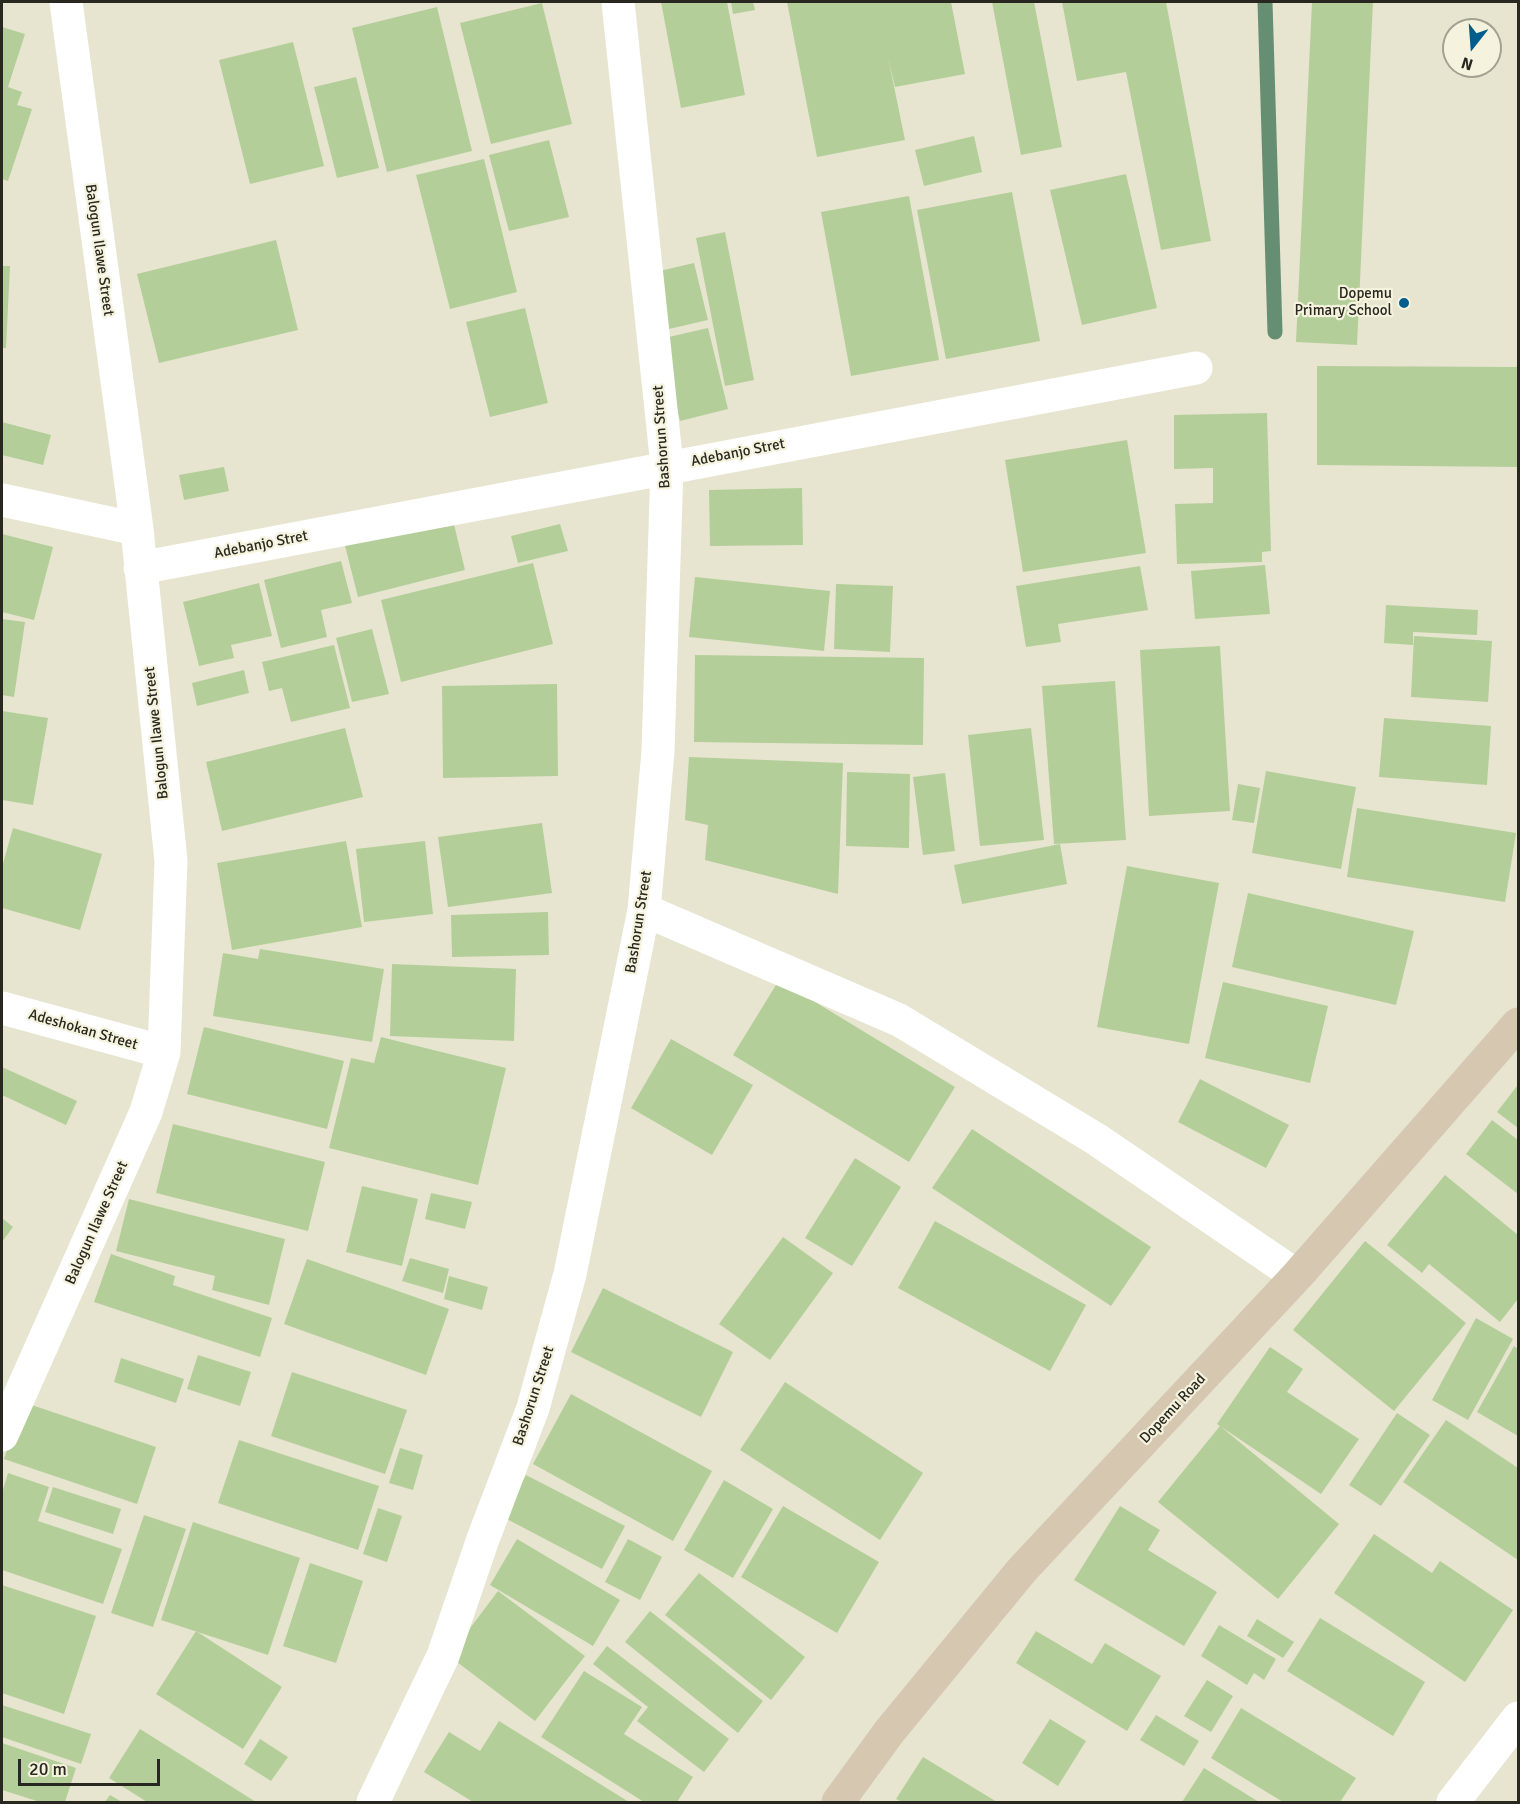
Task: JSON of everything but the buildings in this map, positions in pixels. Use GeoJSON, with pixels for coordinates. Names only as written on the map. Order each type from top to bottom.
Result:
{"type":"FeatureCollection","features":[{"type":"Feature","properties":{"kind":"main road","name":"Dopemu Road"},"geometry":{"type":"LineString","coordinates":[[838,1803],[889,1732],[1022,1570],[1297,1276],[1518,1024]]}},
{"type":"Feature","properties":{"kind":"street","name":"Balogun Ilawe Street"},"geometry":{"type":"LineString","coordinates":[[2,1435],[141,1122],[164,1052],[171,861],[137,529],[66,2]]}},
{"type":"Feature","properties":{"kind":"street","name":"Bashorun Street"},"geometry":{"type":"LineString","coordinates":[[373,1803],[443,1656],[483,1539],[533,1408],[570,1274],[644,910],[658,752],[667,466],[618,2]]}},
{"type":"Feature","properties":{"kind":"street","name":"Adebanjo Stret"},"geometry":{"type":"LineString","coordinates":[[140,568],[667,466],[1196,368]]}},
{"type":"Feature","properties":{"kind":"street"},"geometry":{"type":"LineString","coordinates":[[2,500],[137,529]]}},
{"type":"Feature","properties":{"kind":"street"},"geometry":{"type":"LineString","coordinates":[[644,910],[899,1020],[1096,1139],[1297,1276]]}},
{"type":"Feature","properties":{"kind":"street","name":"Adeshokan Street"},"geometry":{"type":"LineString","coordinates":[[2,1008],[164,1052]]}},
{"type":"Feature","properties":{"kind":"street"},"geometry":{"type":"LineString","coordinates":[[1453,1803],[1518,1718]]}},
{"type":"Feature","properties":{"kind":"waterway"},"geometry":{"type":"LineString","coordinates":[[1265,2],[1275,332]]}},
{"type":"Feature","properties":{"kind":"place","name":"Dopemu Primary School"},"geometry":{"type":"Point","coordinates":[1404,303]}}]}
